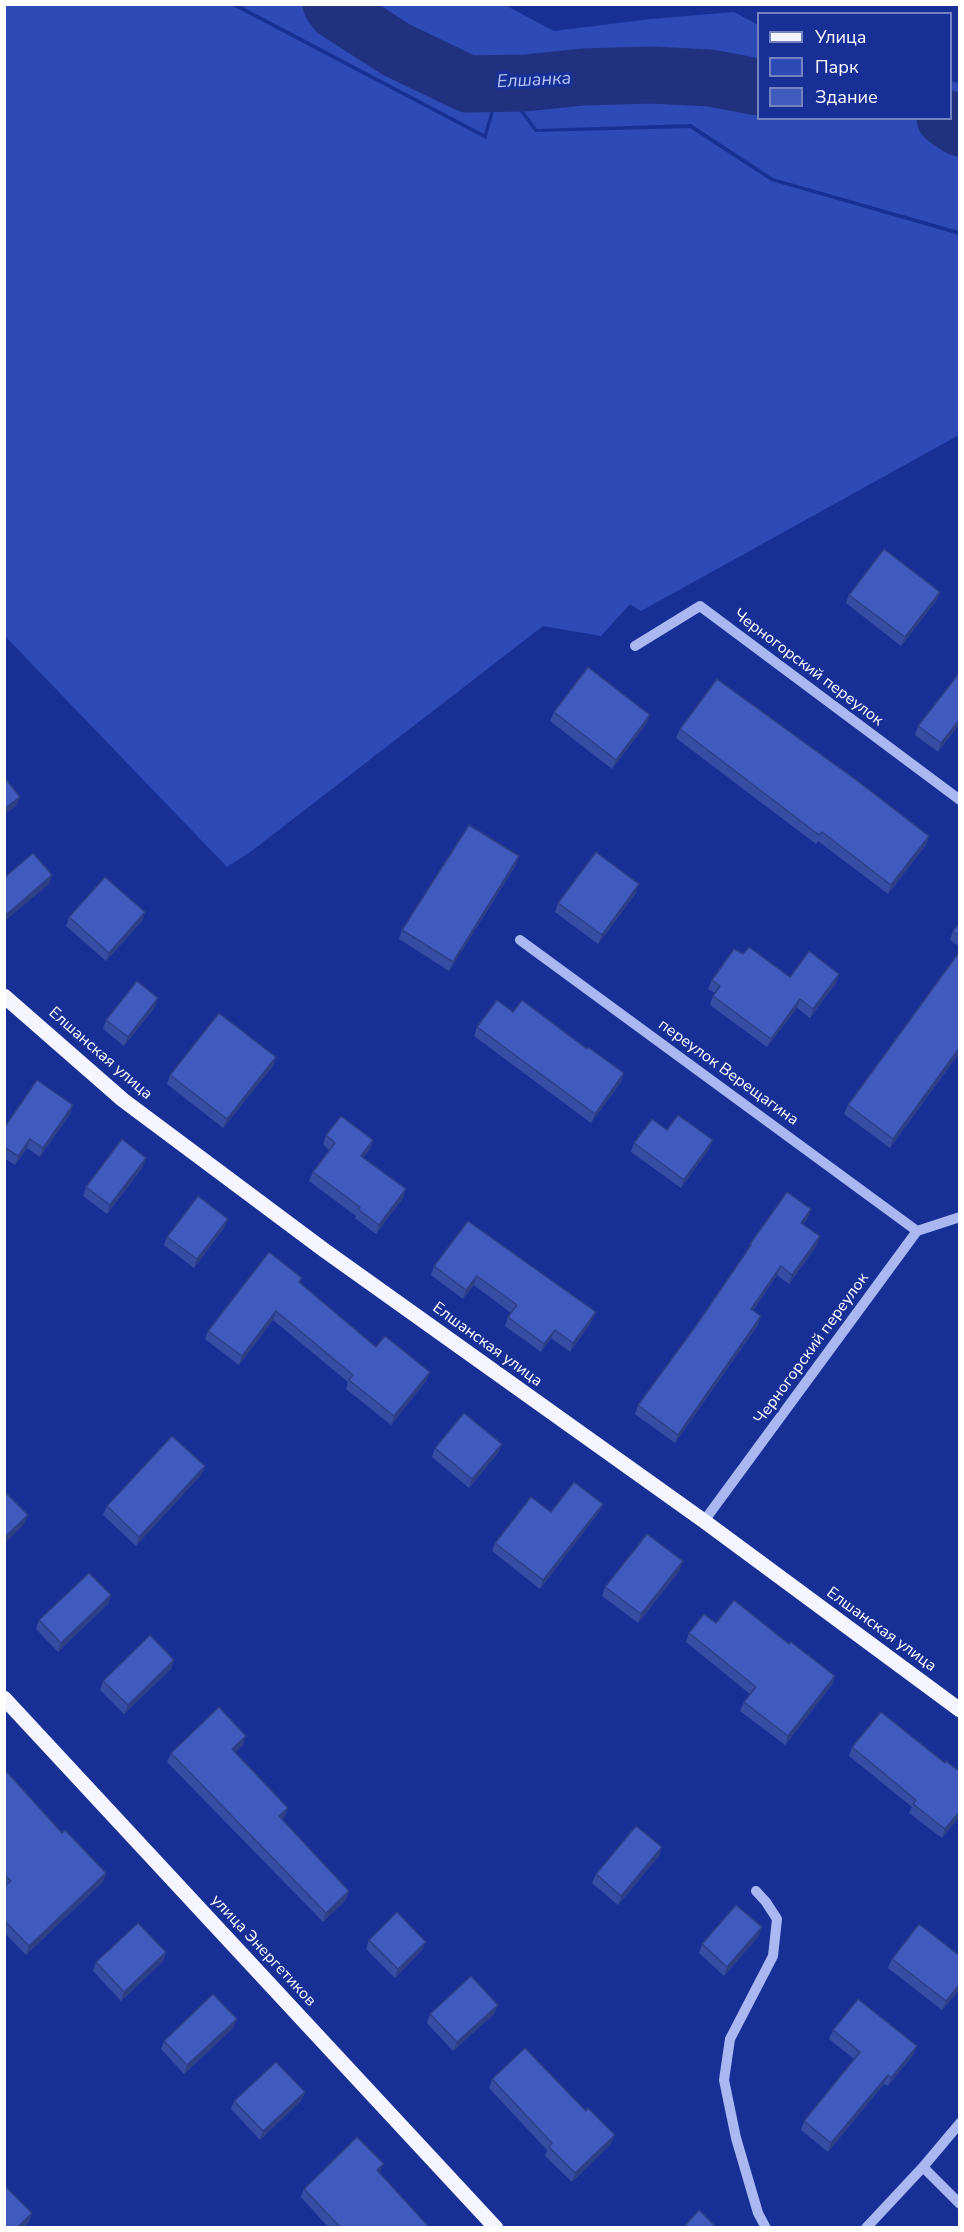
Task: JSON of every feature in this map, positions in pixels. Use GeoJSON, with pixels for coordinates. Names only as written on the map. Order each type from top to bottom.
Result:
{"type":"FeatureCollection","features":[{"type":"Feature","properties":{"kind":"main road","name":"Елшанская улица"},"geometry":{"type":"LineString","coordinates":[[5,997],[123,1100],[324,1250],[704,1521],[960,1710]]}},
{"type":"Feature","properties":{"kind":"main road","name":"улица Энергетиков"},"geometry":{"type":"LineString","coordinates":[[4,1698],[496,2228]]}},
{"type":"Feature","properties":{"kind":"street","name":"Черногорский переулок"},"geometry":{"type":"LineString","coordinates":[[635,646],[700,606],[960,800]]}},
{"type":"Feature","properties":{"kind":"street","name":"переулок Верещагина"},"geometry":{"type":"LineString","coordinates":[[520,940],[917,1232]]}},
{"type":"Feature","properties":{"kind":"street"},"geometry":{"type":"LineString","coordinates":[[917,1232],[960,1216]]}},
{"type":"Feature","properties":{"kind":"street","name":"Черногорский переулок"},"geometry":{"type":"LineString","coordinates":[[704,1521],[917,1232]]}},
{"type":"Feature","properties":{"kind":"street"},"geometry":{"type":"LineString","coordinates":[[756,1891],[777,1919],[773,1956],[730,2039],[724,2080],[736,2138],[758,2213],[766,2228]]}},
{"type":"Feature","properties":{"kind":"street"},"geometry":{"type":"LineString","coordinates":[[866,2228],[960,2123]]}},
{"type":"Feature","properties":{"kind":"street"},"geometry":{"type":"LineString","coordinates":[[923,2167],[960,2204]]}},
{"type":"Feature","properties":{"kind":"green space"},"geometry":{"type":"Polygon","coordinates":[[[5,4],[231,5],[486,139],[501,86],[535,132],[690,128],[771,181],[959,235],[959,435],[641,611],[630,604],[601,636],[543,626],[249,853],[227,867],[5,636],[5,4]]]}},
{"type":"Feature","properties":{"kind":"green space"},"geometry":{"type":"Polygon","coordinates":[[[239,5],[505,5],[554,31],[734,12],[757,24],[757,120],[952,120],[952,82],[959,83],[959,231],[773,178],[691,124],[537,129],[500,79],[484,134],[239,5]]]}},
{"type":"Feature","properties":{"kind":"building"},"geometry":{"type":"Polygon","coordinates":[[[884,549],[940,592],[905,637],[849,595],[884,549]]]}},
{"type":"Feature","properties":{"kind":"building"},"geometry":{"type":"Polygon","coordinates":[[[588,667],[650,715],[616,760],[554,712],[588,667]]]}},
{"type":"Feature","properties":{"kind":"building"},"geometry":{"type":"Polygon","coordinates":[[[960,672],[960,719],[941,743],[918,726],[960,672]]]}},
{"type":"Feature","properties":{"kind":"building"},"geometry":{"type":"Polygon","coordinates":[[[717,679],[929,836],[891,885],[822,832],[819,835],[680,729],[717,679]]]}},
{"type":"Feature","properties":{"kind":"building"},"geometry":{"type":"Polygon","coordinates":[[[4,777],[20,797],[4,809],[4,777]]]}},
{"type":"Feature","properties":{"kind":"building"},"geometry":{"type":"Polygon","coordinates":[[[469,825],[519,856],[453,962],[402,930],[469,825]]]}},
{"type":"Feature","properties":{"kind":"building"},"geometry":{"type":"Polygon","coordinates":[[[596,852],[639,884],[602,935],[558,903],[596,852]]]}},
{"type":"Feature","properties":{"kind":"building"},"geometry":{"type":"Polygon","coordinates":[[[33,853],[52,875],[7,914],[4,912],[4,878],[33,853]]]}},
{"type":"Feature","properties":{"kind":"building"},"geometry":{"type":"Polygon","coordinates":[[[105,877],[145,912],[109,953],[69,917],[105,877]]]}},
{"type":"Feature","properties":{"kind":"building"},"geometry":{"type":"Polygon","coordinates":[[[960,923],[960,936],[953,931],[960,923]]]}},
{"type":"Feature","properties":{"kind":"building"},"geometry":{"type":"Polygon","coordinates":[[[749,947],[790,977],[809,951],[839,974],[813,1009],[800,999],[771,1039],[713,996],[720,986],[712,980],[734,949],[743,954],[749,947]]]}},
{"type":"Feature","properties":{"kind":"building"},"geometry":{"type":"Polygon","coordinates":[[[960,951],[960,1047],[893,1139],[848,1105],[960,951]]]}},
{"type":"Feature","properties":{"kind":"building"},"geometry":{"type":"Polygon","coordinates":[[[137,981],[158,998],[128,1037],[106,1020],[137,981]]]}},
{"type":"Feature","properties":{"kind":"building"},"geometry":{"type":"Polygon","coordinates":[[[497,1000],[513,1012],[522,1000],[587,1049],[588,1047],[624,1073],[595,1114],[477,1027],[497,1000]]]}},
{"type":"Feature","properties":{"kind":"building"},"geometry":{"type":"Polygon","coordinates":[[[219,1013],[276,1057],[227,1119],[170,1075],[219,1013]]]}},
{"type":"Feature","properties":{"kind":"building"},"geometry":{"type":"Polygon","coordinates":[[[37,1080],[73,1105],[43,1148],[30,1139],[18,1156],[4,1147],[4,1128],[37,1080]]]}},
{"type":"Feature","properties":{"kind":"building"},"geometry":{"type":"Polygon","coordinates":[[[678,1115],[713,1140],[684,1180],[634,1143],[652,1119],[667,1130],[678,1115]]]}},
{"type":"Feature","properties":{"kind":"building"},"geometry":{"type":"Polygon","coordinates":[[[341,1116],[373,1140],[361,1156],[406,1189],[379,1225],[358,1209],[360,1207],[313,1172],[335,1143],[326,1135],[341,1116]]]}},
{"type":"Feature","properties":{"kind":"building"},"geometry":{"type":"Polygon","coordinates":[[[122,1139],[146,1158],[110,1205],[86,1187],[122,1139]]]}},
{"type":"Feature","properties":{"kind":"building"},"geometry":{"type":"Polygon","coordinates":[[[787,1192],[811,1209],[801,1223],[820,1236],[792,1275],[781,1266],[751,1309],[761,1316],[678,1435],[638,1405],[695,1327],[787,1192]]]}},
{"type":"Feature","properties":{"kind":"building"},"geometry":{"type":"Polygon","coordinates":[[[198,1196],[228,1219],[197,1259],[167,1237],[198,1196]]]}},
{"type":"Feature","properties":{"kind":"building"},"geometry":{"type":"Polygon","coordinates":[[[468,1221],[596,1312],[573,1343],[555,1330],[544,1344],[508,1317],[517,1305],[477,1276],[466,1290],[434,1266],[468,1221]]]}},
{"type":"Feature","properties":{"kind":"building"},"geometry":{"type":"Polygon","coordinates":[[[269,1252],[302,1278],[299,1282],[376,1347],[385,1336],[430,1372],[394,1416],[349,1380],[353,1375],[276,1311],[242,1356],[208,1331],[269,1252]]]}},
{"type":"Feature","properties":{"kind":"building"},"geometry":{"type":"Polygon","coordinates":[[[464,1413],[502,1444],[472,1479],[435,1448],[464,1413]]]}},
{"type":"Feature","properties":{"kind":"building"},"geometry":{"type":"Polygon","coordinates":[[[172,1436],[205,1466],[139,1537],[107,1506],[172,1436]]]}},
{"type":"Feature","properties":{"kind":"building"},"geometry":{"type":"Polygon","coordinates":[[[574,1482],[603,1504],[543,1580],[495,1543],[531,1497],[551,1512],[574,1482]]]}},
{"type":"Feature","properties":{"kind":"building"},"geometry":{"type":"Polygon","coordinates":[[[4,1491],[28,1515],[4,1538],[4,1491]]]}},
{"type":"Feature","properties":{"kind":"building"},"geometry":{"type":"Polygon","coordinates":[[[647,1534],[683,1561],[641,1614],[605,1587],[647,1534]]]}},
{"type":"Feature","properties":{"kind":"building"},"geometry":{"type":"Polygon","coordinates":[[[89,1573],[111,1595],[61,1643],[39,1620],[89,1573]]]}},
{"type":"Feature","properties":{"kind":"building"},"geometry":{"type":"Polygon","coordinates":[[[734,1600],[789,1644],[791,1642],[835,1676],[788,1736],[744,1702],[756,1687],[689,1633],[704,1614],[716,1623],[734,1600]]]}},
{"type":"Feature","properties":{"kind":"building"},"geometry":{"type":"Polygon","coordinates":[[[150,1635],[174,1660],[128,1705],[103,1681],[150,1635]]]}},
{"type":"Feature","properties":{"kind":"building"},"geometry":{"type":"Polygon","coordinates":[[[219,1707],[246,1736],[232,1749],[288,1808],[279,1816],[349,1891],[326,1913],[171,1753],[219,1707]]]}},
{"type":"Feature","properties":{"kind":"building"},"geometry":{"type":"Polygon","coordinates":[[[881,1712],[945,1763],[946,1761],[960,1772],[960,1811],[945,1829],[913,1804],[916,1800],[852,1747],[881,1712]]]}},
{"type":"Feature","properties":{"kind":"building"},"geometry":{"type":"Polygon","coordinates":[[[7,1772],[62,1833],[65,1830],[106,1873],[29,1946],[4,1920],[4,1887],[11,1881],[4,1874],[4,1774],[7,1772]]]}},
{"type":"Feature","properties":{"kind":"building"},"geometry":{"type":"Polygon","coordinates":[[[636,1826],[662,1847],[621,1896],[596,1874],[636,1826]]]}},
{"type":"Feature","properties":{"kind":"building"},"geometry":{"type":"Polygon","coordinates":[[[736,1905],[762,1927],[727,1967],[702,1944],[736,1905]]]}},
{"type":"Feature","properties":{"kind":"building"},"geometry":{"type":"Polygon","coordinates":[[[397,1912],[426,1942],[398,1969],[369,1940],[397,1912]]]}},
{"type":"Feature","properties":{"kind":"building"},"geometry":{"type":"Polygon","coordinates":[[[138,1923],[166,1952],[124,1992],[96,1962],[138,1923]]]}},
{"type":"Feature","properties":{"kind":"building"},"geometry":{"type":"Polygon","coordinates":[[[919,1924],[960,1956],[960,1984],[946,2001],[892,1959],[919,1924]]]}},
{"type":"Feature","properties":{"kind":"building"},"geometry":{"type":"Polygon","coordinates":[[[471,1976],[498,2005],[457,2042],[430,2014],[471,1976]]]}},
{"type":"Feature","properties":{"kind":"building"},"geometry":{"type":"Polygon","coordinates":[[[213,1994],[237,2019],[187,2065],[164,2041],[213,1994]]]}},
{"type":"Feature","properties":{"kind":"building"},"geometry":{"type":"Polygon","coordinates":[[[858,1999],[917,2046],[891,2078],[888,2075],[831,2143],[804,2121],[860,2052],[833,2030],[858,1999]]]}},
{"type":"Feature","properties":{"kind":"building"},"geometry":{"type":"Polygon","coordinates":[[[525,2048],[586,2111],[588,2108],[615,2135],[575,2173],[549,2147],[552,2143],[492,2079],[525,2048]]]}},
{"type":"Feature","properties":{"kind":"building"},"geometry":{"type":"Polygon","coordinates":[[[276,2062],[305,2092],[263,2131],[234,2101],[276,2062]]]}},
{"type":"Feature","properties":{"kind":"building"},"geometry":{"type":"Polygon","coordinates":[[[357,2137],[384,2164],[377,2170],[430,2228],[341,2228],[304,2189],[357,2137]]]}},
{"type":"Feature","properties":{"kind":"building"},"geometry":{"type":"Polygon","coordinates":[[[4,2185],[32,2213],[17,2228],[4,2228],[4,2185]]]}},
{"type":"Feature","properties":{"kind":"building"},"geometry":{"type":"Polygon","coordinates":[[[699,2210],[717,2228],[683,2228],[699,2210]]]}},
{"type":"Feature","properties":{"kind":"waterway","name":"Елшанка"},"geometry":{"type":"LineString","coordinates":[[331,4],[336,11],[397,50],[468,84],[525,83],[583,77],[651,75],[710,78],[757,87]]}},
{"type":"Feature","properties":{"kind":"waterway","name":"Елшанка"},"geometry":{"type":"LineString","coordinates":[[948,120],[960,128]]}}]}
